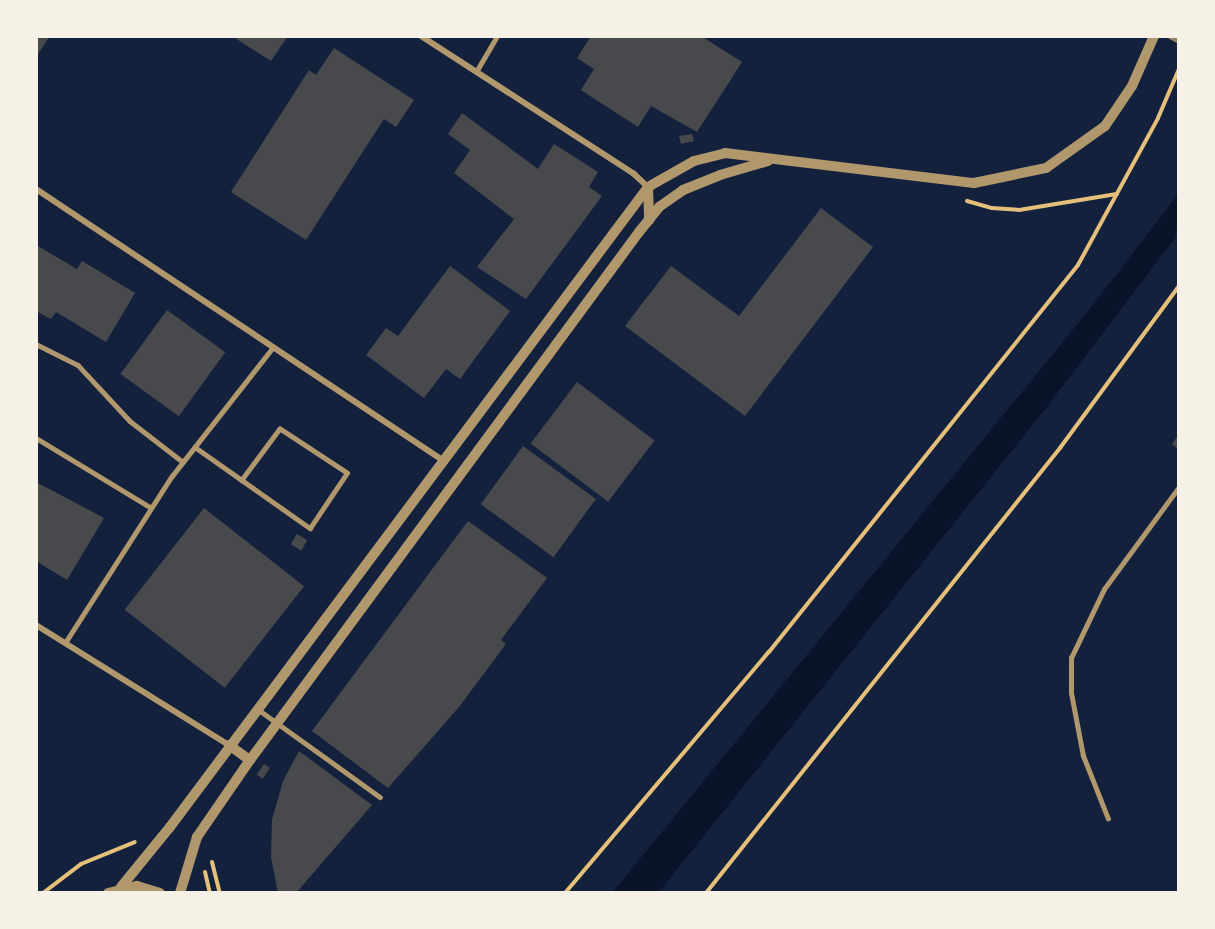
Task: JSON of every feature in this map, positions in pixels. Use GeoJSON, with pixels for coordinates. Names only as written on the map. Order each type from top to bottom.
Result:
{"type":"FeatureCollection","features":[{"type":"Feature","properties":{"kind":"street"},"geometry":{"type":"LineString","coordinates":[[421,36],[634,174],[648,187],[649,220]]}},
{"type":"Feature","properties":{"kind":"street"},"geometry":{"type":"LineString","coordinates":[[121,887],[648,187],[694,161],[725,153],[974,183],[1046,168],[1105,126],[1132,86],[1154,36]]}},
{"type":"Feature","properties":{"kind":"street"},"geometry":{"type":"LineString","coordinates":[[180,893],[196,837],[277,723],[649,220],[683,190],[720,174],[774,160]]}},
{"type":"Feature","properties":{"kind":"street"},"geometry":{"type":"LineString","coordinates":[[36,189],[442,460]]}},
{"type":"Feature","properties":{"kind":"street"},"geometry":{"type":"LineString","coordinates":[[36,625],[250,760]]}},
{"type":"Feature","properties":{"kind":"street"},"geometry":{"type":"LineString","coordinates":[[108,893],[121,887],[137,886],[160,893]]}},
{"type":"Feature","properties":{"kind":"lane"},"geometry":{"type":"LineString","coordinates":[[476,72],[497,36]]}},
{"type":"Feature","properties":{"kind":"lane"},"geometry":{"type":"LineString","coordinates":[[36,344],[78,365],[130,421],[183,462]]}},
{"type":"Feature","properties":{"kind":"lane"},"geometry":{"type":"LineString","coordinates":[[65,643],[150,507],[273,347]]}},
{"type":"Feature","properties":{"kind":"lane"},"geometry":{"type":"LineString","coordinates":[[195,447],[310,528],[347,473],[280,429],[242,480]]}},
{"type":"Feature","properties":{"kind":"lane"},"geometry":{"type":"LineString","coordinates":[[36,438],[150,507]]}},
{"type":"Feature","properties":{"kind":"lane"},"geometry":{"type":"LineString","coordinates":[[1108,819],[1083,756],[1071,693],[1071,658],[1104,589],[1179,488]]}},
{"type":"Feature","properties":{"kind":"lane"},"geometry":{"type":"LineString","coordinates":[[257,708],[380,797]]}},
{"type":"Feature","properties":{"kind":"path"},"geometry":{"type":"LineString","coordinates":[[565,893],[769,652],[1078,265],[1117,194],[1179,69]]}},
{"type":"Feature","properties":{"kind":"path"},"geometry":{"type":"LineString","coordinates":[[957,198],[992,208],[1019,210],[1117,194]]}},
{"type":"Feature","properties":{"kind":"path"},"geometry":{"type":"LineString","coordinates":[[706,893],[1060,448],[1179,286]]}},
{"type":"Feature","properties":{"kind":"path"},"geometry":{"type":"LineString","coordinates":[[43,893],[81,864],[136,841]]}},
{"type":"Feature","properties":{"kind":"path"},"geometry":{"type":"LineString","coordinates":[[212,862],[220,893]]}},
{"type":"Feature","properties":{"kind":"path"},"geometry":{"type":"LineString","coordinates":[[200,867],[208,877],[210,893]]}},
{"type":"Feature","properties":{"kind":"water"},"geometry":{"type":"Polygon","coordinates":[[[1179,193],[1176,237],[1046,408],[658,893],[612,893],[1089,310],[1179,193]]]}},
{"type":"Feature","properties":{"kind":"building"},"geometry":{"type":"Polygon","coordinates":[[[36,36],[50,36],[36,57],[36,36]]]}},
{"type":"Feature","properties":{"kind":"building"},"geometry":{"type":"Polygon","coordinates":[[[232,36],[288,36],[271,61],[232,36]]]}},
{"type":"Feature","properties":{"kind":"building"},"geometry":{"type":"Polygon","coordinates":[[[591,36],[701,36],[742,62],[697,132],[651,106],[638,127],[581,90],[594,69],[577,58],[591,36]]]}},
{"type":"Feature","properties":{"kind":"building"},"geometry":{"type":"Polygon","coordinates":[[[334,48],[414,100],[396,127],[384,119],[306,240],[231,192],[309,70],[316,75],[334,48]]]}},
{"type":"Feature","properties":{"kind":"building"},"geometry":{"type":"Polygon","coordinates":[[[462,113],[538,169],[554,144],[598,172],[589,187],[602,196],[526,299],[477,267],[514,219],[454,173],[470,150],[448,134],[462,113]]]}},
{"type":"Feature","properties":{"kind":"building"},"geometry":{"type":"Polygon","coordinates":[[[692,134],[694,141],[681,144],[679,136],[692,134]]]}},
{"type":"Feature","properties":{"kind":"building"},"geometry":{"type":"Polygon","coordinates":[[[821,208],[873,247],[745,416],[625,326],[671,266],[739,316],[821,208]]]}},
{"type":"Feature","properties":{"kind":"building"},"geometry":{"type":"Polygon","coordinates":[[[36,245],[77,269],[82,261],[135,293],[106,342],[56,312],[51,319],[36,311],[36,245]]]}},
{"type":"Feature","properties":{"kind":"building"},"geometry":{"type":"Polygon","coordinates":[[[450,266],[510,311],[460,379],[446,369],[424,398],[366,355],[386,328],[398,336],[450,266]]]}},
{"type":"Feature","properties":{"kind":"building"},"geometry":{"type":"Polygon","coordinates":[[[167,310],[225,352],[179,416],[121,374],[167,310]]]}},
{"type":"Feature","properties":{"kind":"building"},"geometry":{"type":"Polygon","coordinates":[[[577,382],[654,440],[608,502],[531,443],[577,382]]]}},
{"type":"Feature","properties":{"kind":"building"},"geometry":{"type":"Polygon","coordinates":[[[1179,434],[1179,450],[1172,444],[1179,434]]]}},
{"type":"Feature","properties":{"kind":"building"},"geometry":{"type":"Polygon","coordinates":[[[523,446],[596,499],[553,557],[481,504],[523,446]]]}},
{"type":"Feature","properties":{"kind":"building"},"geometry":{"type":"Polygon","coordinates":[[[36,482],[104,518],[67,580],[36,561],[36,482]]]}},
{"type":"Feature","properties":{"kind":"building"},"geometry":{"type":"Polygon","coordinates":[[[204,508],[304,586],[225,688],[125,610],[204,508]]]}},
{"type":"Feature","properties":{"kind":"building"},"geometry":{"type":"Polygon","coordinates":[[[468,521],[547,578],[501,640],[506,644],[459,707],[388,788],[312,731],[468,521]]]}},
{"type":"Feature","properties":{"kind":"building"},"geometry":{"type":"Polygon","coordinates":[[[297,534],[307,540],[301,550],[291,544],[297,534]]]}},
{"type":"Feature","properties":{"kind":"building"},"geometry":{"type":"Polygon","coordinates":[[[299,751],[372,805],[296,893],[278,893],[271,857],[272,820],[283,781],[299,751]]]}},
{"type":"Feature","properties":{"kind":"building"},"geometry":{"type":"Polygon","coordinates":[[[264,764],[270,768],[263,779],[257,775],[264,764]]]}},
{"type":"Feature","properties":{"kind":"railway"},"geometry":{"type":"LineString","coordinates":[[1170,36],[1179,41]]}}]}
